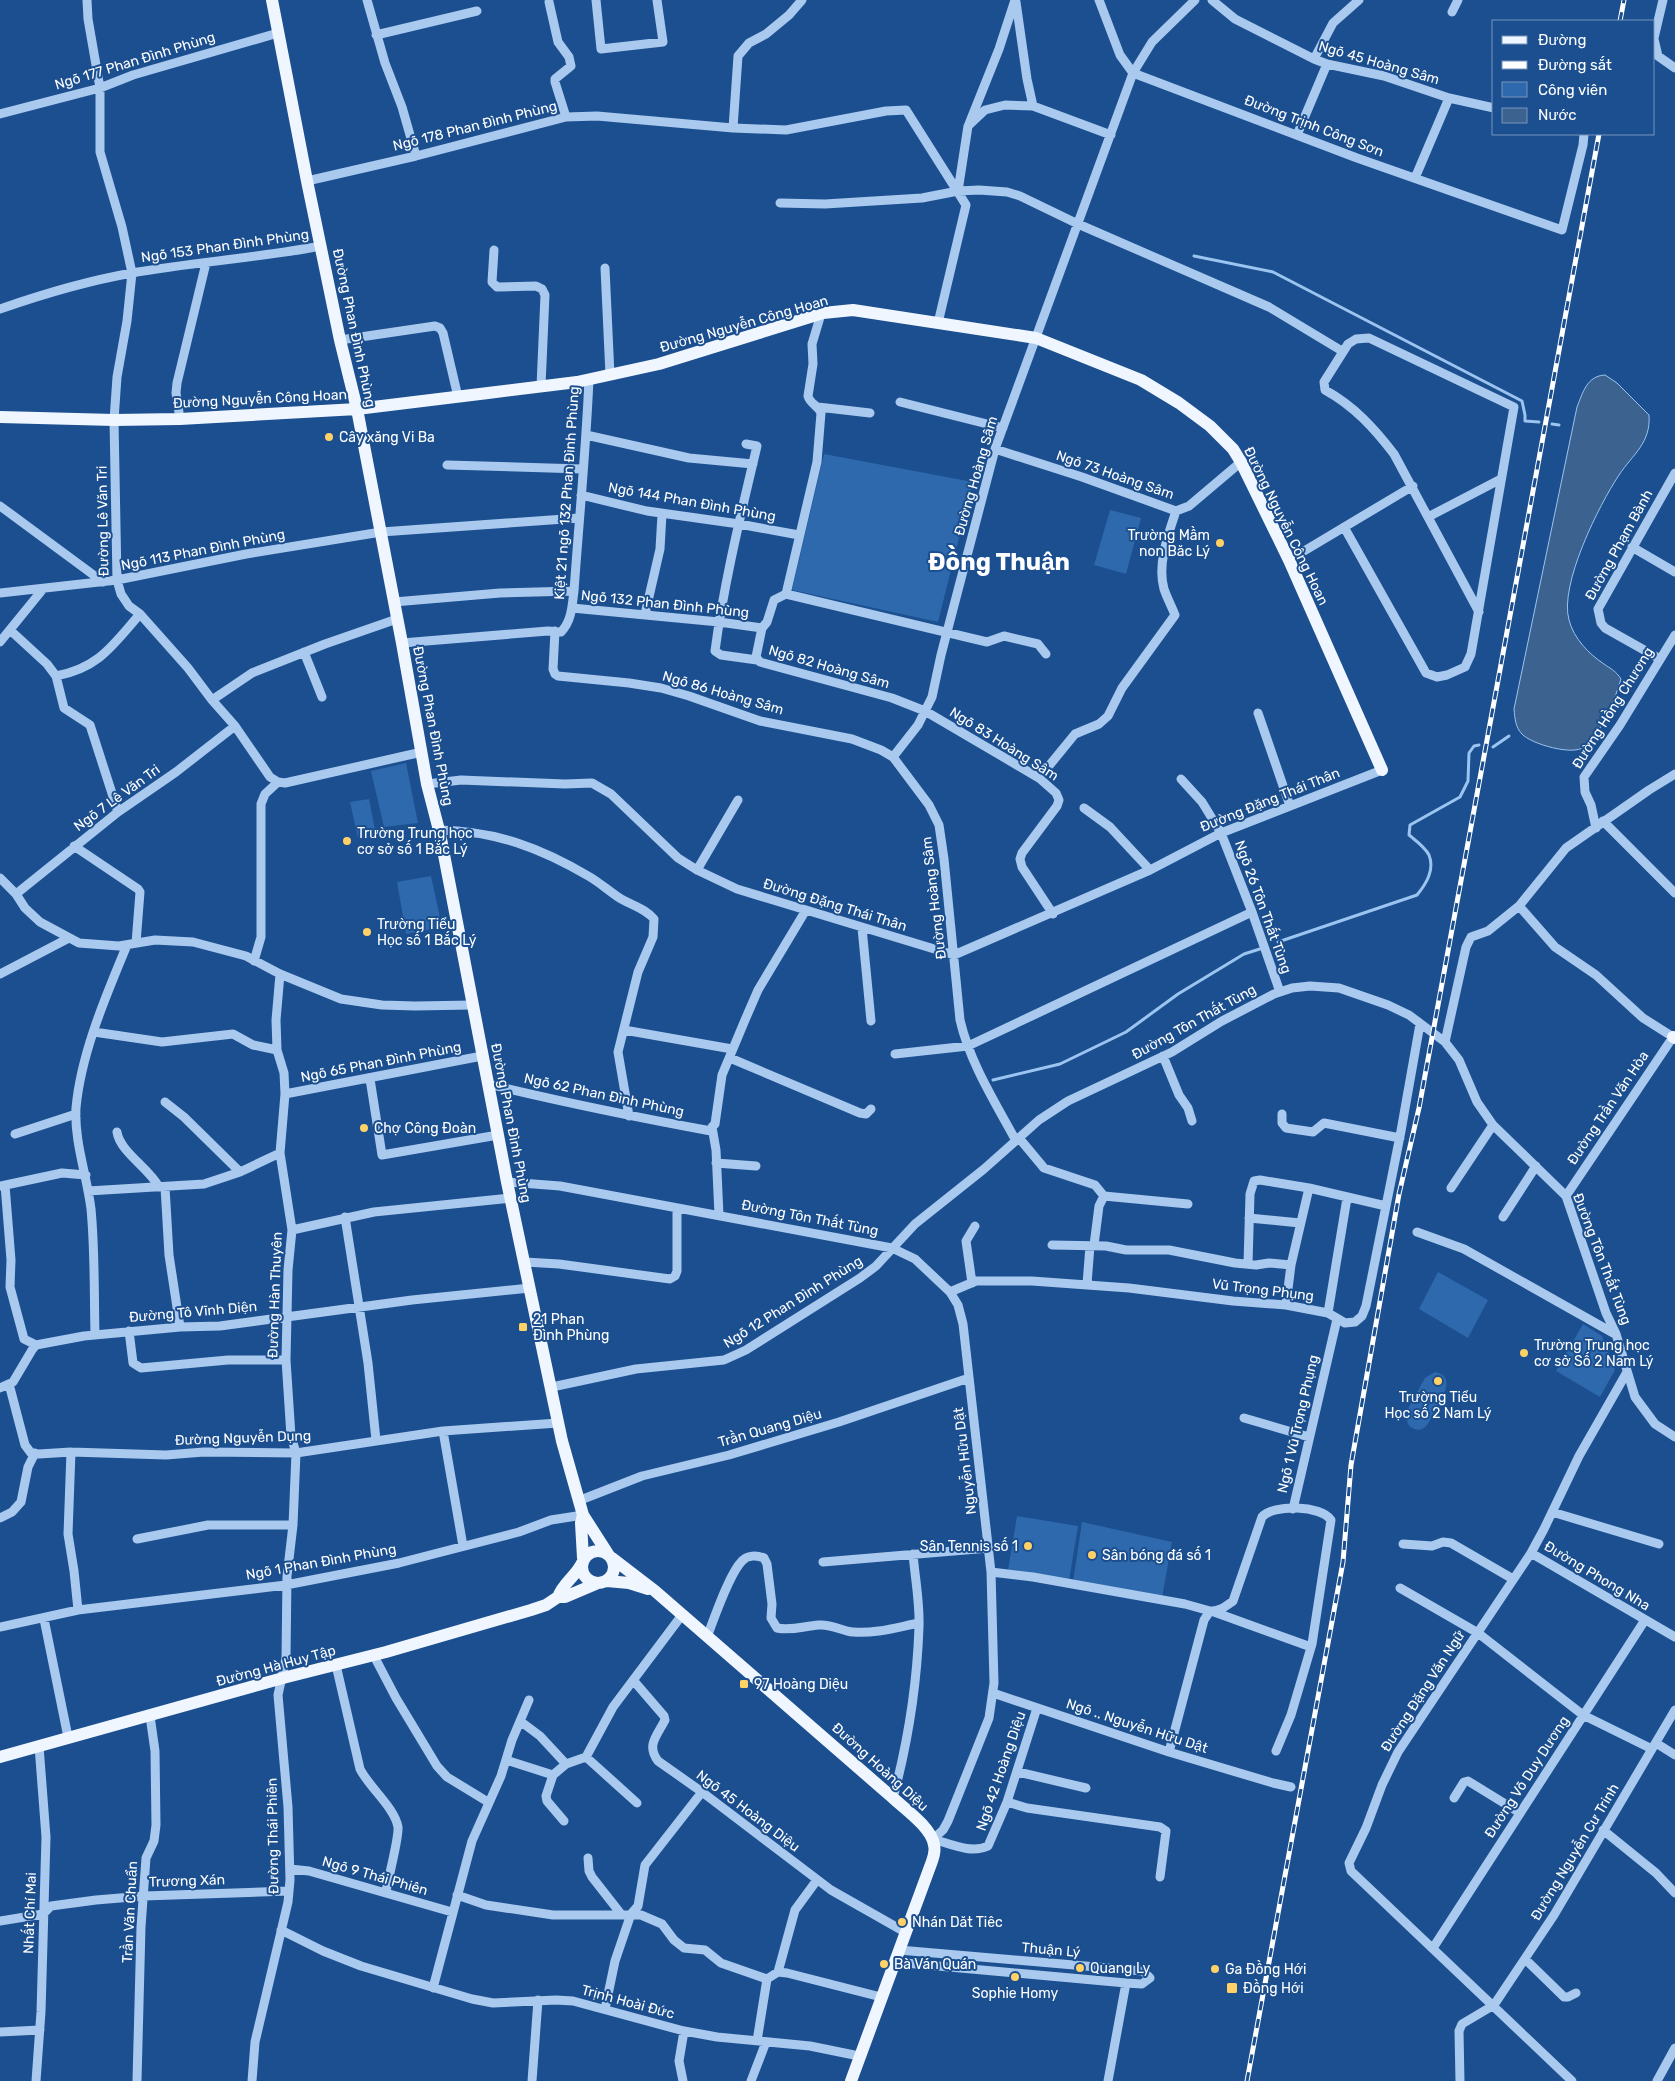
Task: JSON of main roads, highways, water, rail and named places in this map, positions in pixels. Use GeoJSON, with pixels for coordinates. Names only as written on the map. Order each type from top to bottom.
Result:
{"type":"FeatureCollection","features":[{"type":"Feature","properties":{"kind":"main road","name":"Đường Phan Đình Phùng"},"geometry":{"type":"LineString","coordinates":[[272,0],[340,340],[357,409],[427,784],[439,830],[507,1182],[552,1387],[558,1423],[583,1515],[610,1556]]}},
{"type":"Feature","properties":{"kind":"main road","name":"Đường Nguyễn Công Hoan"},"geometry":{"type":"LineString","coordinates":[[0,416],[114,420],[180,419],[357,409],[458,397],[610,375],[659,364],[821,314],[853,310],[1036,338],[1141,380],[1210,426],[1233,450],[1241,462],[1289,560],[1382,770]]}},
{"type":"Feature","properties":{"kind":"main road","name":"Đường Phan Đình Phùng"},"geometry":{"type":"LineString","coordinates":[[583,1515],[581,1523],[583,1560]]}},
{"type":"Feature","properties":{"kind":"main road"},"geometry":{"type":"LineString","coordinates":[[596,1550],[610,1556],[614,1570],[602,1582],[592,1582],[584,1576],[582,1571],[583,1560],[588,1554],[596,1550]]}},
{"type":"Feature","properties":{"kind":"main road","name":"Đường Hoàng Diệu"},"geometry":{"type":"LineString","coordinates":[[610,1556],[682,1615],[893,1798],[915,1818],[933,1839],[935,1848],[931,1864],[851,2081]]}},
{"type":"Feature","properties":{"kind":"main road","name":"Đường Hà Huy Tập"},"geometry":{"type":"LineString","coordinates":[[558,1597],[560,1590],[574,1576],[583,1560]]}},
{"type":"Feature","properties":{"kind":"main road","name":"Đường Hoàng Diệu"},"geometry":{"type":"LineString","coordinates":[[602,1582],[628,1583],[655,1592]]}},
{"type":"Feature","properties":{"kind":"main road","name":"Đường Hà Huy Tập"},"geometry":{"type":"LineString","coordinates":[[0,1757],[283,1678],[374,1656],[531,1610],[546,1605],[558,1597],[566,1597],[602,1582]]}},
{"type":"Feature","properties":{"kind":"water"},"geometry":{"type":"Polygon","coordinates":[[[1605,375],[1617,383],[1649,415],[1649,425],[1640,448],[1619,475],[1601,505],[1575,567],[1567,605],[1571,627],[1578,640],[1593,656],[1615,672],[1621,679],[1607,716],[1597,733],[1584,747],[1571,750],[1552,748],[1534,742],[1522,734],[1515,719],[1514,709],[1577,407],[1586,386],[1594,378],[1605,375]]]}},
{"type":"Feature","properties":{"kind":"waterway"},"geometry":{"type":"LineString","coordinates":[[1194,256],[1273,272],[1522,401],[1525,421],[1539,422]]}},
{"type":"Feature","properties":{"kind":"waterway"},"geometry":{"type":"LineString","coordinates":[[1552,424],[1559,425]]}},
{"type":"Feature","properties":{"kind":"waterway"},"geometry":{"type":"LineString","coordinates":[[1493,747],[1509,736]]}},
{"type":"Feature","properties":{"kind":"waterway"},"geometry":{"type":"LineString","coordinates":[[1278,942],[1417,895],[1429,876],[1431,861],[1425,849],[1409,835],[1410,825],[1460,797],[1468,781],[1469,753],[1474,746],[1479,745]]}},
{"type":"Feature","properties":{"kind":"waterway"},"geometry":{"type":"LineString","coordinates":[[993,1080],[1060,1064],[1126,1032],[1178,994],[1244,954],[1263,948]]}},
{"type":"Feature","properties":{"kind":"railway"},"geometry":{"type":"LineString","coordinates":[[1620,20],[1624,0]]}},
{"type":"Feature","properties":{"kind":"railway"},"geometry":{"type":"LineString","coordinates":[[1247,2081],[1343,1562],[1351,1465],[1399,1194],[1419,1108],[1599,135]]}},
{"type":"Feature","properties":{"kind":"place","name":"Cây xăng Vi Ba"},"geometry":{"type":"Point","coordinates":[329,437]}},
{"type":"Feature","properties":{"kind":"place","name":"Trường Mầm non Băc Lý"},"geometry":{"type":"Point","coordinates":[1220,543]}},
{"type":"Feature","properties":{"kind":"place","name":"Trường Trung học cơ sở số 1 Bắc Lý"},"geometry":{"type":"Point","coordinates":[347,841]}},
{"type":"Feature","properties":{"kind":"place","name":"Trường Tiểu Học số 1 Bắc Lý"},"geometry":{"type":"Point","coordinates":[367,932]}},
{"type":"Feature","properties":{"kind":"place","name":"Chợ Công Đoàn"},"geometry":{"type":"Point","coordinates":[364,1128]}},
{"type":"Feature","properties":{"kind":"place","name":"21 Phan Đình Phùng"},"geometry":{"type":"Point","coordinates":[523,1327]}},
{"type":"Feature","properties":{"kind":"place","name":"Trường Trung học cơ sở Số 2 Nam Lý"},"geometry":{"type":"Point","coordinates":[1524,1353]}},
{"type":"Feature","properties":{"kind":"place","name":"Trường Tiểu Học số 2 Nam Lý"},"geometry":{"type":"Point","coordinates":[1438,1381]}},
{"type":"Feature","properties":{"kind":"place","name":"Sân Tennis số 1"},"geometry":{"type":"Point","coordinates":[1028,1546]}},
{"type":"Feature","properties":{"kind":"place","name":"Sân bóng đá số 1"},"geometry":{"type":"Point","coordinates":[1092,1555]}},
{"type":"Feature","properties":{"kind":"place","name":"97 Hoàng Diệu"},"geometry":{"type":"Point","coordinates":[744,1684]}},
{"type":"Feature","properties":{"kind":"place","name":"Nhán Dăt Tiêc"},"geometry":{"type":"Point","coordinates":[902,1922]}},
{"type":"Feature","properties":{"kind":"place","name":"Bà Ván Quán"},"geometry":{"type":"Point","coordinates":[884,1964]}},
{"type":"Feature","properties":{"kind":"place","name":"Quang Ly"},"geometry":{"type":"Point","coordinates":[1080,1968]}},
{"type":"Feature","properties":{"kind":"place","name":"Ga Đồng Hới"},"geometry":{"type":"Point","coordinates":[1215,1969]}},
{"type":"Feature","properties":{"kind":"place","name":"Sophie Homy"},"geometry":{"type":"Point","coordinates":[1015,1977]}},
{"type":"Feature","properties":{"kind":"place","name":"Đồng Hới"},"geometry":{"type":"Point","coordinates":[1232,1988]}},
{"type":"Feature","properties":{"kind":"district","name":"Đồng Thuận"},"geometry":{"type":"Point","coordinates":[999,562]}}]}
